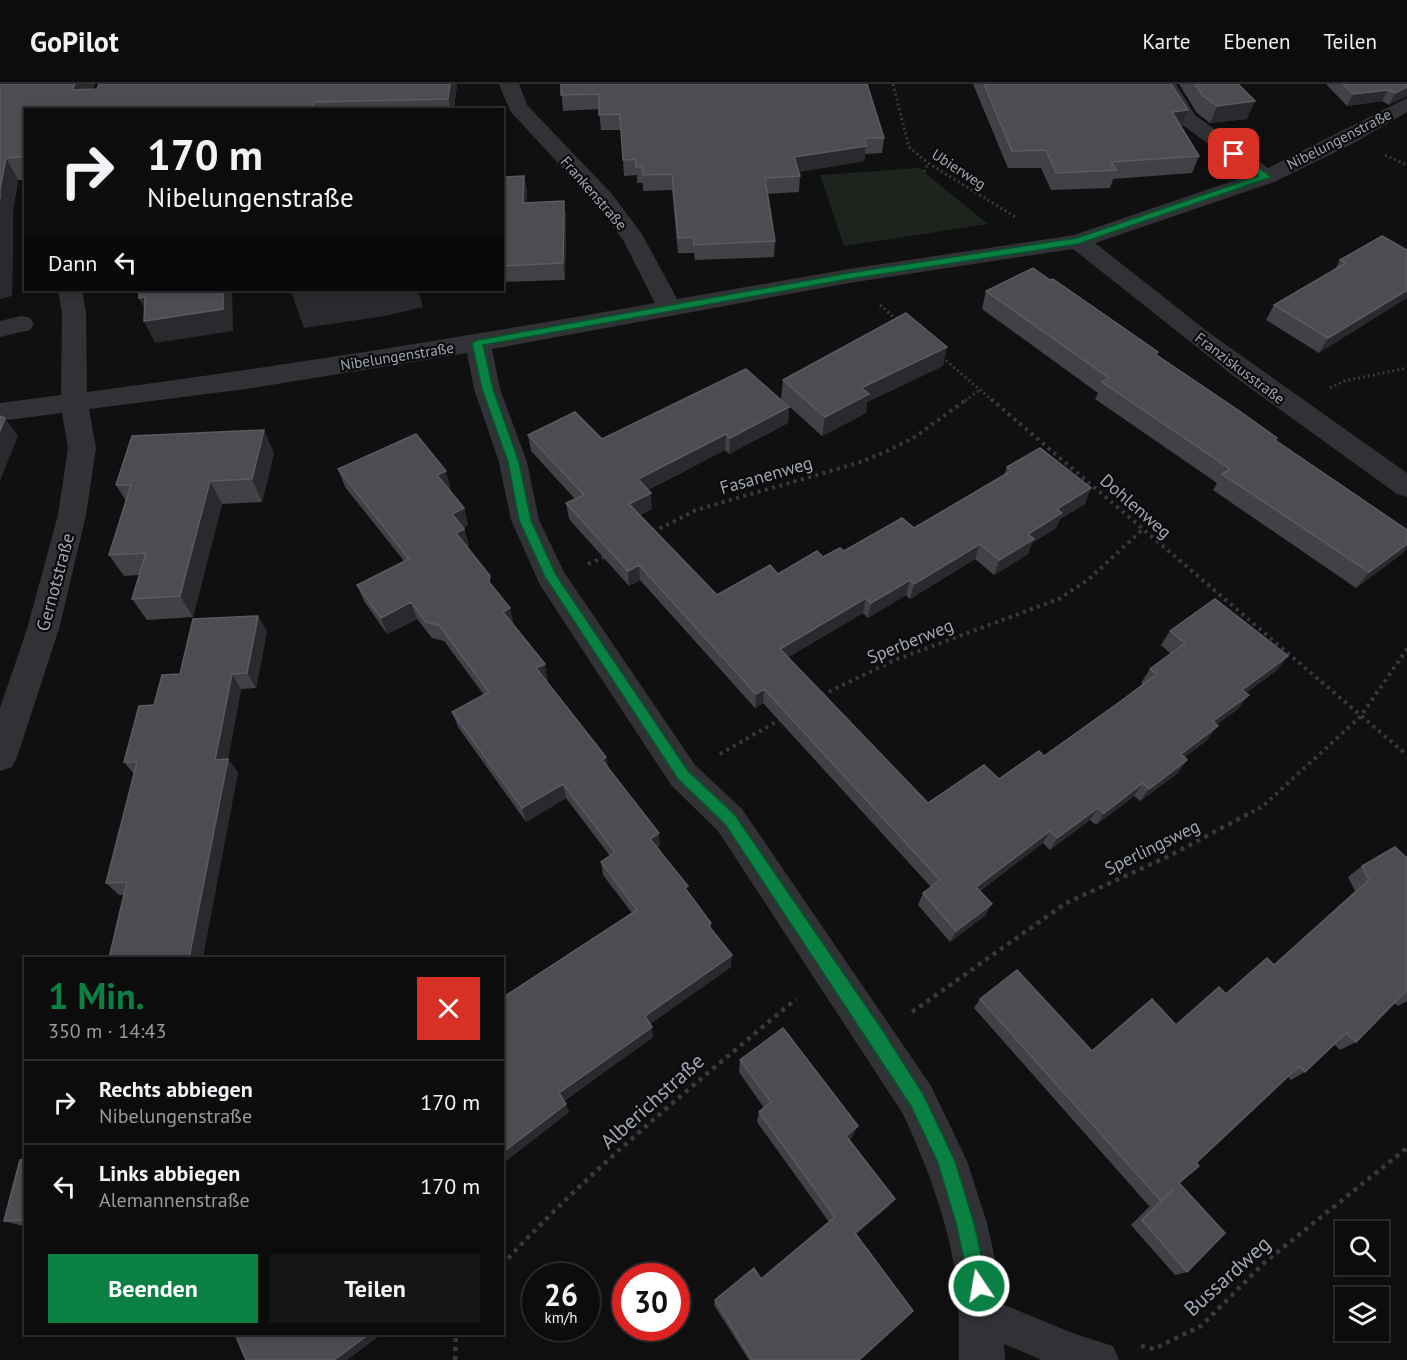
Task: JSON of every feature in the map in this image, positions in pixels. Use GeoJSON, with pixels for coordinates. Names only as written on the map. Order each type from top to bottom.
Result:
{"type":"FeatureCollection","features":[{"type":"Feature","properties":{"kind":"street","name":"Frankenstraße"},"geometry":{"type":"LineString","coordinates":[[509,84],[518,107],[603,198],[634,239],[670,309]]}},
{"type":"Feature","properties":{"kind":"street"},"geometry":{"type":"LineString","coordinates":[[1166,84],[1187,119],[1266,177]]}},
{"type":"Feature","properties":{"kind":"street","name":"Nibelungenstraße"},"geometry":{"type":"LineString","coordinates":[[0,412],[246,380],[478,343],[849,276],[1078,241],[1266,177],[1346,138],[1407,104]]}},
{"type":"Feature","properties":{"kind":"street","name":"Franziskusstraße"},"geometry":{"type":"LineString","coordinates":[[1078,241],[1138,292],[1292,407],[1407,487]]}},
{"type":"Feature","properties":{"kind":"street","name":"Gernotstraße"},"geometry":{"type":"LineString","coordinates":[[0,757],[43,629],[72,516],[82,448],[74,402],[74,313],[70,291]]}},
{"type":"Feature","properties":{"kind":"street"},"geometry":{"type":"LineString","coordinates":[[478,343],[487,389],[513,462],[525,520],[551,577],[683,775],[730,820],[917,1100],[946,1161],[965,1223],[979,1286],[982,1360]]}},
{"type":"Feature","properties":{"kind":"lane"},"geometry":{"type":"LineString","coordinates":[[980,1314],[1075,1354],[1099,1360]]}},
{"type":"Feature","properties":{"kind":"path","name":"Ubierweg"},"geometry":{"type":"LineString","coordinates":[[893,84],[909,147],[928,163],[1022,221],[1050,246]]}},
{"type":"Feature","properties":{"kind":"path"},"geometry":{"type":"LineString","coordinates":[[924,172],[928,163]]}},
{"type":"Feature","properties":{"kind":"path"},"geometry":{"type":"LineString","coordinates":[[849,276],[902,324]]}},
{"type":"Feature","properties":{"kind":"path","name":"Dohlenweg"},"geometry":{"type":"LineString","coordinates":[[937,353],[1407,755]]}},
{"type":"Feature","properties":{"kind":"path"},"geometry":{"type":"LineString","coordinates":[[1292,407],[1344,381],[1407,368]]}},
{"type":"Feature","properties":{"kind":"path","name":"Fasanenweg"},"geometry":{"type":"LineString","coordinates":[[645,536],[696,510],[858,463],[887,452],[930,427],[981,389]]}},
{"type":"Feature","properties":{"kind":"path","name":"Sperberweg"},"geometry":{"type":"LineString","coordinates":[[814,700],[844,682],[913,651],[1040,607],[1068,594],[1092,577],[1142,530]]}},
{"type":"Feature","properties":{"kind":"path"},"geometry":{"type":"LineString","coordinates":[[551,577],[615,551]]}},
{"type":"Feature","properties":{"kind":"path","name":"Sperlingsweg"},"geometry":{"type":"LineString","coordinates":[[877,1037],[1066,903],[1167,857],[1263,806],[1360,717],[1407,649]]}},
{"type":"Feature","properties":{"kind":"path"},"geometry":{"type":"LineString","coordinates":[[683,775],[784,717]]}},
{"type":"Feature","properties":{"kind":"path","name":"Alberichstraße"},"geometry":{"type":"LineString","coordinates":[[504,1263],[537,1226],[685,1092],[831,969]]}},
{"type":"Feature","properties":{"kind":"path","name":"Bussardweg"},"geometry":{"type":"LineString","coordinates":[[1133,1344],[1154,1349],[1201,1326],[1265,1262],[1407,1148]]}},
{"type":"Feature","properties":{"kind":"path"},"geometry":{"type":"LineString","coordinates":[[455,1360],[456,1335]]}},
{"type":"Feature","properties":{"kind":"shaded area"},"geometry":{"type":"Polygon","coordinates":[[[919,168],[988,224],[844,246],[820,175],[919,168]]]}},
{"type":"Feature","properties":{"kind":"building"},"geometry":{"type":"Polygon","coordinates":[[[0,84],[75,84],[72,90],[97,89],[99,84],[450,84],[448,99],[314,102],[312,108],[24,108],[24,156],[6,158],[0,189],[0,84]]]}},
{"type":"Feature","properties":{"kind":"building"},"geometry":{"type":"Polygon","coordinates":[[[561,84],[867,84],[884,138],[865,138],[866,146],[794,157],[800,176],[765,178],[775,241],[694,245],[694,237],[678,238],[672,174],[643,175],[642,167],[636,167],[636,159],[623,160],[620,114],[599,115],[599,94],[561,95],[561,84]]]}},
{"type":"Feature","properties":{"kind":"building"},"geometry":{"type":"Polygon","coordinates":[[[984,84],[1171,84],[1188,110],[1172,112],[1199,156],[1111,162],[1116,170],[1056,173],[1046,150],[1012,151],[984,84]]]}},
{"type":"Feature","properties":{"kind":"building"},"geometry":{"type":"Polygon","coordinates":[[[1195,84],[1238,84],[1255,101],[1217,106],[1203,96],[1195,84]]]}},
{"type":"Feature","properties":{"kind":"building"},"geometry":{"type":"Polygon","coordinates":[[[1343,84],[1407,84],[1407,87],[1395,93],[1388,90],[1353,94],[1343,84]]]}},
{"type":"Feature","properties":{"kind":"building"},"geometry":{"type":"Polygon","coordinates":[[[524,176],[523,203],[564,201],[563,263],[504,266],[504,177],[524,176]]]}},
{"type":"Feature","properties":{"kind":"building"},"geometry":{"type":"Polygon","coordinates":[[[1382,236],[1407,250],[1407,290],[1328,338],[1274,305],[1346,263],[1340,260],[1382,236]]]}},
{"type":"Feature","properties":{"kind":"building"},"geometry":{"type":"Polygon","coordinates":[[[1033,268],[1050,280],[1053,279],[1158,352],[1155,354],[1407,530],[1407,544],[1369,572],[1222,474],[1230,469],[1102,382],[1109,378],[986,291],[1033,268]]]}},
{"type":"Feature","properties":{"kind":"building"},"geometry":{"type":"Polygon","coordinates":[[[139,291],[223,291],[223,309],[144,321],[145,297],[139,298],[139,291]]]}},
{"type":"Feature","properties":{"kind":"building"},"geometry":{"type":"Polygon","coordinates":[[[906,313],[947,347],[861,388],[869,394],[825,417],[783,380],[906,313]]]}},
{"type":"Feature","properties":{"kind":"building"},"geometry":{"type":"Polygon","coordinates":[[[746,369],[789,407],[730,438],[726,434],[638,479],[651,493],[629,504],[717,595],[770,565],[778,574],[817,551],[823,557],[840,548],[844,551],[902,518],[914,528],[1011,471],[1007,467],[1040,448],[1091,488],[1057,509],[1062,513],[1028,534],[1034,539],[999,560],[980,544],[914,584],[910,580],[871,603],[866,598],[780,649],[928,803],[984,765],[999,779],[1039,751],[1044,756],[1157,674],[1150,669],[1185,643],[1170,631],[1215,599],[1288,656],[1242,690],[1249,695],[1213,721],[1218,726],[1181,754],[1187,760],[1149,789],[1143,783],[1104,813],[1098,808],[1057,838],[1050,831],[976,887],[992,904],[956,931],[923,893],[940,880],[764,689],[756,694],[639,565],[628,571],[566,503],[584,495],[528,435],[575,412],[602,439],[746,369]]]}},
{"type":"Feature","properties":{"kind":"building"},"geometry":{"type":"Polygon","coordinates":[[[0,416],[5,418],[0,431],[0,416]]]}},
{"type":"Feature","properties":{"kind":"building"},"geometry":{"type":"Polygon","coordinates":[[[264,430],[252,479],[210,481],[180,596],[132,599],[146,553],[109,555],[131,485],[116,485],[132,436],[264,430]]]}},
{"type":"Feature","properties":{"kind":"building"},"geometry":{"type":"Polygon","coordinates":[[[416,434],[446,471],[437,475],[464,508],[452,514],[464,529],[456,533],[490,576],[489,582],[510,608],[503,612],[545,664],[536,668],[606,757],[602,760],[659,833],[650,839],[688,886],[685,888],[711,923],[708,925],[732,955],[645,1016],[652,1027],[559,1093],[566,1104],[504,1151],[504,997],[637,910],[601,862],[615,852],[563,784],[522,808],[452,712],[489,692],[439,625],[426,622],[411,602],[381,618],[357,585],[409,559],[338,469],[416,434]]]}},
{"type":"Feature","properties":{"kind":"building"},"geometry":{"type":"Polygon","coordinates":[[[258,616],[247,673],[232,674],[215,760],[228,759],[189,957],[109,957],[127,882],[106,883],[137,762],[124,762],[139,706],[154,705],[162,675],[180,674],[193,619],[258,616]]]}},
{"type":"Feature","properties":{"kind":"building"},"geometry":{"type":"Polygon","coordinates":[[[1395,847],[1407,858],[1407,990],[1356,1042],[1346,1033],[1305,1072],[1299,1066],[1196,1163],[1199,1166],[1179,1183],[1225,1233],[1187,1272],[1142,1220],[1161,1201],[980,999],[1017,970],[1092,1051],[1152,999],[1176,1025],[1219,987],[1226,994],[1267,958],[1274,965],[1369,880],[1362,866],[1395,847]]]}},
{"type":"Feature","properties":{"kind":"building"},"geometry":{"type":"Polygon","coordinates":[[[783,1028],[858,1126],[846,1136],[895,1199],[855,1233],[913,1311],[859,1360],[752,1360],[715,1300],[754,1268],[761,1279],[835,1217],[759,1112],[771,1102],[740,1060],[783,1028]]]}},
{"type":"Feature","properties":{"kind":"building"},"geometry":{"type":"Polygon","coordinates":[[[24,1159],[24,1220],[4,1221],[20,1160],[24,1159]]]}},
{"type":"Feature","properties":{"kind":"building"},"geometry":{"type":"Polygon","coordinates":[[[235,1335],[368,1335],[334,1360],[246,1360],[235,1335]]]}},
{"type":"Feature","properties":{"kind":"route"},"geometry":{"type":"LineString","coordinates":[[979,1286],[965,1223],[946,1161],[917,1100],[730,820],[683,775],[551,577],[525,520],[513,462],[487,389],[478,343],[849,276],[1078,241],[1161,215],[1266,177],[1234,154]]}}]}
